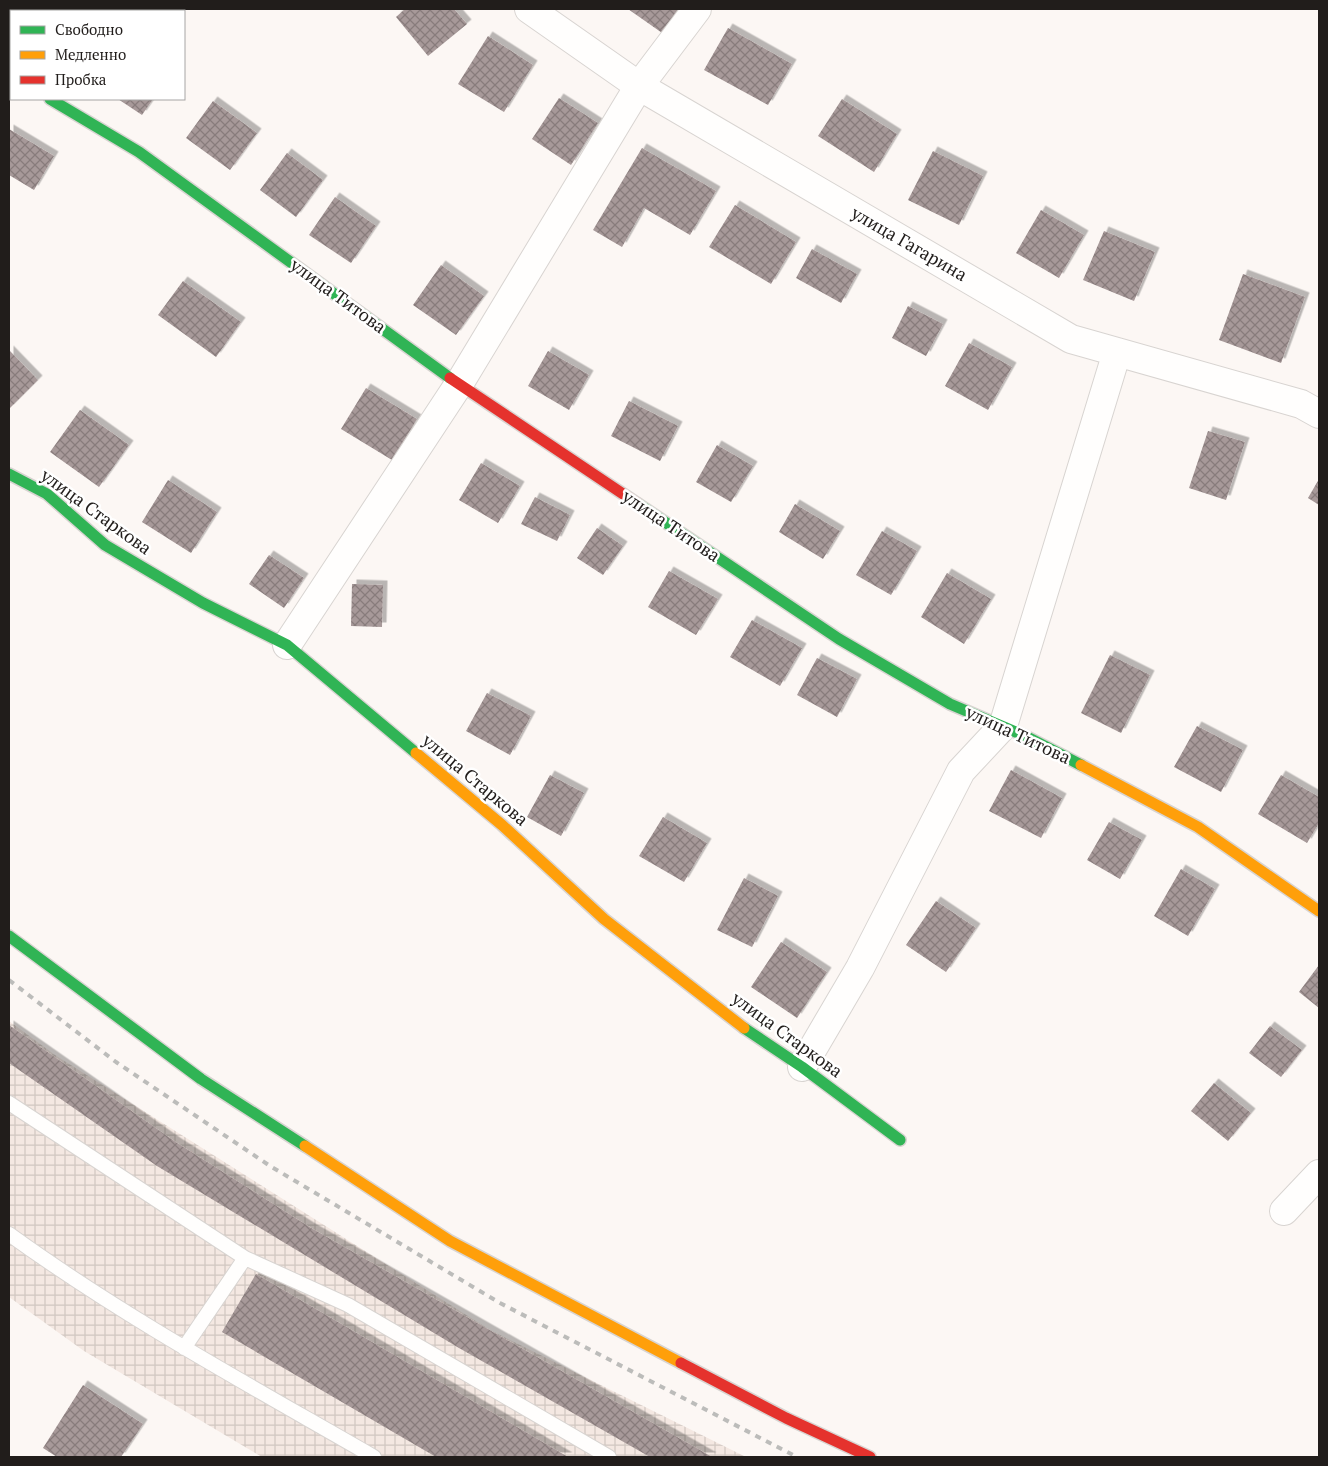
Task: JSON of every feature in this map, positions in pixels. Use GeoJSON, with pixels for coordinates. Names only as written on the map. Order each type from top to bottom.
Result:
{"type":"FeatureCollection","features":[{"type":"Feature","properties":{"kind":"street","name":"улица Гагарина"},"geometry":{"type":"LineString","coordinates":[[529,9],[639,86],[1071,340],[1301,404],[1319,414]]}},
{"type":"Feature","properties":{"kind":"street"},"geometry":{"type":"LineString","coordinates":[[287,645],[459,384],[639,86],[697,9]]}},
{"type":"Feature","properties":{"kind":"street","name":"улица Титова"},"geometry":{"type":"LineString","coordinates":[[52,100],[139,152],[459,384],[839,639],[950,704],[1025,736],[1198,827],[1319,910]]}},
{"type":"Feature","properties":{"kind":"street"},"geometry":{"type":"LineString","coordinates":[[802,1067],[860,968],[961,771],[1002,726],[1117,352]]}},
{"type":"Feature","properties":{"kind":"street","name":"улица Старкова"},"geometry":{"type":"LineString","coordinates":[[9,474],[46,494],[105,545],[203,603],[287,645],[502,825],[604,919],[745,1029],[802,1067],[900,1140]]}},
{"type":"Feature","properties":{"kind":"street"},"geometry":{"type":"LineString","coordinates":[[9,936],[201,1079],[450,1241],[786,1418],[870,1457]]}},
{"type":"Feature","properties":{"kind":"street"},"geometry":{"type":"LineString","coordinates":[[1284,1211],[1319,1174]]}},
{"type":"Feature","properties":{"kind":"lane"},"geometry":{"type":"LineString","coordinates":[[9,1104],[245,1258],[348,1305],[609,1457]]}},
{"type":"Feature","properties":{"kind":"lane"},"geometry":{"type":"LineString","coordinates":[[9,1234],[54,1267],[184,1348],[374,1457]]}},
{"type":"Feature","properties":{"kind":"lane"},"geometry":{"type":"LineString","coordinates":[[184,1348],[245,1258]]}},
{"type":"Feature","properties":{"kind":"shaded area"},"geometry":{"type":"Polygon","coordinates":[[[9,1021],[55,1055],[490,1330],[746,1457],[262,1457],[84,1351],[9,1297],[9,1021]]]}},
{"type":"Feature","properties":{"kind":"building"},"geometry":{"type":"Polygon","coordinates":[[[405,9],[454,9],[467,24],[428,56],[396,17],[405,9]]]}},
{"type":"Feature","properties":{"kind":"building"},"geometry":{"type":"Polygon","coordinates":[[[628,9],[684,9],[665,35],[628,9]]]}},
{"type":"Feature","properties":{"kind":"building"},"geometry":{"type":"Polygon","coordinates":[[[728,28],[792,64],[768,105],[704,70],[728,28]]]}},
{"type":"Feature","properties":{"kind":"building"},"geometry":{"type":"Polygon","coordinates":[[[488,36],[533,65],[504,112],[458,84],[488,36]]]}},
{"type":"Feature","properties":{"kind":"building"},"geometry":{"type":"Polygon","coordinates":[[[559,98],[598,123],[571,165],[532,139],[559,98]]]}},
{"type":"Feature","properties":{"kind":"building"},"geometry":{"type":"Polygon","coordinates":[[[842,99],[897,134],[874,172],[818,136],[842,99]]]}},
{"type":"Feature","properties":{"kind":"building"},"geometry":{"type":"Polygon","coordinates":[[[120,100],[152,100],[142,115],[120,100]]]}},
{"type":"Feature","properties":{"kind":"building"},"geometry":{"type":"Polygon","coordinates":[[[213,101],[257,133],[230,170],[186,138],[213,101]]]}},
{"type":"Feature","properties":{"kind":"building"},"geometry":{"type":"Polygon","coordinates":[[[9,129],[54,156],[34,190],[9,175],[9,129]]]}},
{"type":"Feature","properties":{"kind":"building"},"geometry":{"type":"Polygon","coordinates":[[[642,148],[716,191],[690,235],[644,208],[622,247],[593,230],[642,148]]]}},
{"type":"Feature","properties":{"kind":"building"},"geometry":{"type":"Polygon","coordinates":[[[933,151],[983,176],[959,225],[908,200],[933,151]]]}},
{"type":"Feature","properties":{"kind":"building"},"geometry":{"type":"Polygon","coordinates":[[[287,153],[323,180],[296,217],[260,190],[287,153]]]}},
{"type":"Feature","properties":{"kind":"building"},"geometry":{"type":"Polygon","coordinates":[[[335,197],[376,226],[351,263],[309,235],[335,197]]]}},
{"type":"Feature","properties":{"kind":"building"},"geometry":{"type":"Polygon","coordinates":[[[735,205],[796,242],[771,284],[709,247],[735,205]]]}},
{"type":"Feature","properties":{"kind":"building"},"geometry":{"type":"Polygon","coordinates":[[[1041,210],[1084,235],[1059,278],[1016,253],[1041,210]]]}},
{"type":"Feature","properties":{"kind":"building"},"geometry":{"type":"Polygon","coordinates":[[[1104,231],[1155,252],[1134,301],[1083,280],[1104,231]]]}},
{"type":"Feature","properties":{"kind":"building"},"geometry":{"type":"Polygon","coordinates":[[[812,249],[857,274],[841,303],[796,278],[812,249]]]}},
{"type":"Feature","properties":{"kind":"building"},"geometry":{"type":"Polygon","coordinates":[[[441,265],[484,296],[456,335],[413,305],[441,265]]]}},
{"type":"Feature","properties":{"kind":"building"},"geometry":{"type":"Polygon","coordinates":[[[1243,274],[1305,297],[1281,363],[1219,340],[1243,274]]]}},
{"type":"Feature","properties":{"kind":"building"},"geometry":{"type":"Polygon","coordinates":[[[183,281],[241,322],[216,357],[158,315],[183,281]]]}},
{"type":"Feature","properties":{"kind":"building"},"geometry":{"type":"Polygon","coordinates":[[[908,306],[943,324],[926,356],[892,338],[908,306]]]}},
{"type":"Feature","properties":{"kind":"building"},"geometry":{"type":"Polygon","coordinates":[[[969,343],[1012,367],[988,410],[945,386],[969,343]]]}},
{"type":"Feature","properties":{"kind":"building"},"geometry":{"type":"Polygon","coordinates":[[[9,350],[38,380],[9,409],[9,350]]]}},
{"type":"Feature","properties":{"kind":"building"},"geometry":{"type":"Polygon","coordinates":[[[548,351],[589,375],[569,410],[528,386],[548,351]]]}},
{"type":"Feature","properties":{"kind":"building"},"geometry":{"type":"Polygon","coordinates":[[[366,388],[417,419],[392,460],[341,429],[366,388]]]}},
{"type":"Feature","properties":{"kind":"building"},"geometry":{"type":"Polygon","coordinates":[[[629,401],[678,426],[660,461],[611,436],[629,401]]]}},
{"type":"Feature","properties":{"kind":"building"},"geometry":{"type":"Polygon","coordinates":[[[80,410],[129,445],[99,487],[50,452],[80,410]]]}},
{"type":"Feature","properties":{"kind":"building"},"geometry":{"type":"Polygon","coordinates":[[[1208,431],[1245,442],[1226,500],[1189,488],[1208,431]]]}},
{"type":"Feature","properties":{"kind":"building"},"geometry":{"type":"Polygon","coordinates":[[[717,445],[753,466],[731,502],[696,482],[717,445]]]}},
{"type":"Feature","properties":{"kind":"building"},"geometry":{"type":"Polygon","coordinates":[[[481,463],[520,486],[498,523],[459,500],[481,463]]]}},
{"type":"Feature","properties":{"kind":"building"},"geometry":{"type":"Polygon","coordinates":[[[1319,479],[1319,505],[1308,498],[1319,479]]]}},
{"type":"Feature","properties":{"kind":"building"},"geometry":{"type":"Polygon","coordinates":[[[168,480],[217,512],[191,553],[142,522],[168,480]]]}},
{"type":"Feature","properties":{"kind":"building"},"geometry":{"type":"Polygon","coordinates":[[[535,497],[570,515],[557,541],[521,524],[535,497]]]}},
{"type":"Feature","properties":{"kind":"building"},"geometry":{"type":"Polygon","coordinates":[[[795,504],[840,531],[823,559],[779,532],[795,504]]]}},
{"type":"Feature","properties":{"kind":"building"},"geometry":{"type":"Polygon","coordinates":[[[597,528],[623,546],[603,575],[577,558],[597,528]]]}},
{"type":"Feature","properties":{"kind":"building"},"geometry":{"type":"Polygon","coordinates":[[[882,531],[917,551],[891,595],[856,575],[882,531]]]}},
{"type":"Feature","properties":{"kind":"building"},"geometry":{"type":"Polygon","coordinates":[[[269,555],[304,578],[284,608],[249,584],[269,555]]]}},
{"type":"Feature","properties":{"kind":"building"},"geometry":{"type":"Polygon","coordinates":[[[669,571],[718,599],[696,635],[648,607],[669,571]]]}},
{"type":"Feature","properties":{"kind":"building"},"geometry":{"type":"Polygon","coordinates":[[[947,573],[991,599],[964,644],[921,617],[947,573]]]}},
{"type":"Feature","properties":{"kind":"building"},"geometry":{"type":"Polygon","coordinates":[[[352,584],[383,585],[382,627],[351,626],[352,584]]]}},
{"type":"Feature","properties":{"kind":"building"},"geometry":{"type":"Polygon","coordinates":[[[752,620],[802,648],[780,686],[730,657],[752,620]]]}},
{"type":"Feature","properties":{"kind":"building"},"geometry":{"type":"Polygon","coordinates":[[[1110,655],[1150,675],[1121,733],[1081,713],[1110,655]]]}},
{"type":"Feature","properties":{"kind":"building"},"geometry":{"type":"Polygon","coordinates":[[[817,658],[857,679],[837,717],[797,695],[817,658]]]}},
{"type":"Feature","properties":{"kind":"building"},"geometry":{"type":"Polygon","coordinates":[[[487,693],[531,716],[510,755],[466,731],[487,693]]]}},
{"type":"Feature","properties":{"kind":"building"},"geometry":{"type":"Polygon","coordinates":[[[1197,726],[1243,750],[1221,792],[1174,767],[1197,726]]]}},
{"type":"Feature","properties":{"kind":"building"},"geometry":{"type":"Polygon","coordinates":[[[1011,770],[1062,798],[1041,838],[989,811],[1011,770]]]}},
{"type":"Feature","properties":{"kind":"building"},"geometry":{"type":"Polygon","coordinates":[[[550,775],[584,793],[561,836],[527,817],[550,775]]]}},
{"type":"Feature","properties":{"kind":"building"},"geometry":{"type":"Polygon","coordinates":[[[1281,775],[1319,797],[1319,823],[1307,843],[1258,814],[1281,775]]]}},
{"type":"Feature","properties":{"kind":"building"},"geometry":{"type":"Polygon","coordinates":[[[663,817],[707,843],[684,882],[639,856],[663,817]]]}},
{"type":"Feature","properties":{"kind":"building"},"geometry":{"type":"Polygon","coordinates":[[[1109,822],[1142,840],[1120,879],[1087,860],[1109,822]]]}},
{"type":"Feature","properties":{"kind":"building"},"geometry":{"type":"Polygon","coordinates":[[[1181,869],[1215,889],[1188,936],[1154,916],[1181,869]]]}},
{"type":"Feature","properties":{"kind":"building"},"geometry":{"type":"Polygon","coordinates":[[[744,878],[778,896],[752,947],[717,930],[744,878]]]}},
{"type":"Feature","properties":{"kind":"building"},"geometry":{"type":"Polygon","coordinates":[[[936,901],[976,928],[946,972],[906,945],[936,901]]]}},
{"type":"Feature","properties":{"kind":"building"},"geometry":{"type":"Polygon","coordinates":[[[781,942],[827,972],[797,1018],[751,987],[781,942]]]}},
{"type":"Feature","properties":{"kind":"building"},"geometry":{"type":"Polygon","coordinates":[[[1319,965],[1319,1008],[1299,992],[1319,965]]]}},
{"type":"Feature","properties":{"kind":"building"},"geometry":{"type":"Polygon","coordinates":[[[9,1025],[177,1143],[311,1228],[712,1457],[650,1457],[459,1348],[157,1166],[9,1063],[9,1025]]]}},
{"type":"Feature","properties":{"kind":"building"},"geometry":{"type":"Polygon","coordinates":[[[1270,1026],[1302,1050],[1281,1077],[1249,1053],[1270,1026]]]}},
{"type":"Feature","properties":{"kind":"building"},"geometry":{"type":"Polygon","coordinates":[[[1214,1083],[1251,1113],[1228,1141],[1191,1111],[1214,1083]]]}},
{"type":"Feature","properties":{"kind":"building"},"geometry":{"type":"Polygon","coordinates":[[[256,1274],[568,1457],[436,1457],[222,1332],[256,1274]]]}},
{"type":"Feature","properties":{"kind":"building"},"geometry":{"type":"Polygon","coordinates":[[[83,1385],[143,1424],[121,1457],[57,1457],[43,1448],[83,1385]]]}},
{"type":"Feature","properties":{"kind":"railway"},"geometry":{"type":"LineString","coordinates":[[9,980],[116,1062],[270,1166],[500,1303],[797,1457]]}},
{"type":"Feature","properties":{"kind":"traffic: fast"},"geometry":{"type":"LineString","coordinates":[[52,100],[139,152],[450,378]]}},
{"type":"Feature","properties":{"kind":"traffic: fast"},"geometry":{"type":"LineString","coordinates":[[9,474],[47,494],[105,545],[203,603],[287,645],[416,753]]}},
{"type":"Feature","properties":{"kind":"traffic: fast"},"geometry":{"type":"LineString","coordinates":[[638,504],[839,639],[950,704],[1025,736],[1081,765]]}},
{"type":"Feature","properties":{"kind":"traffic: fast"},"geometry":{"type":"LineString","coordinates":[[9,936],[201,1079],[305,1146]]}},
{"type":"Feature","properties":{"kind":"traffic: fast"},"geometry":{"type":"LineString","coordinates":[[744,1028],[802,1067],[900,1140]]}},
{"type":"Feature","properties":{"kind":"traffic: slow"},"geometry":{"type":"LineString","coordinates":[[416,753],[502,825],[604,919],[744,1028]]}},
{"type":"Feature","properties":{"kind":"traffic: slow"},"geometry":{"type":"LineString","coordinates":[[1081,765],[1198,827],[1319,911]]}},
{"type":"Feature","properties":{"kind":"traffic: slow"},"geometry":{"type":"LineString","coordinates":[[305,1146],[450,1241],[681,1363]]}},
{"type":"Feature","properties":{"kind":"traffic: jam"},"geometry":{"type":"LineString","coordinates":[[450,378],[638,504]]}},
{"type":"Feature","properties":{"kind":"traffic: jam"},"geometry":{"type":"LineString","coordinates":[[681,1363],[786,1418],[870,1457]]}}]}
